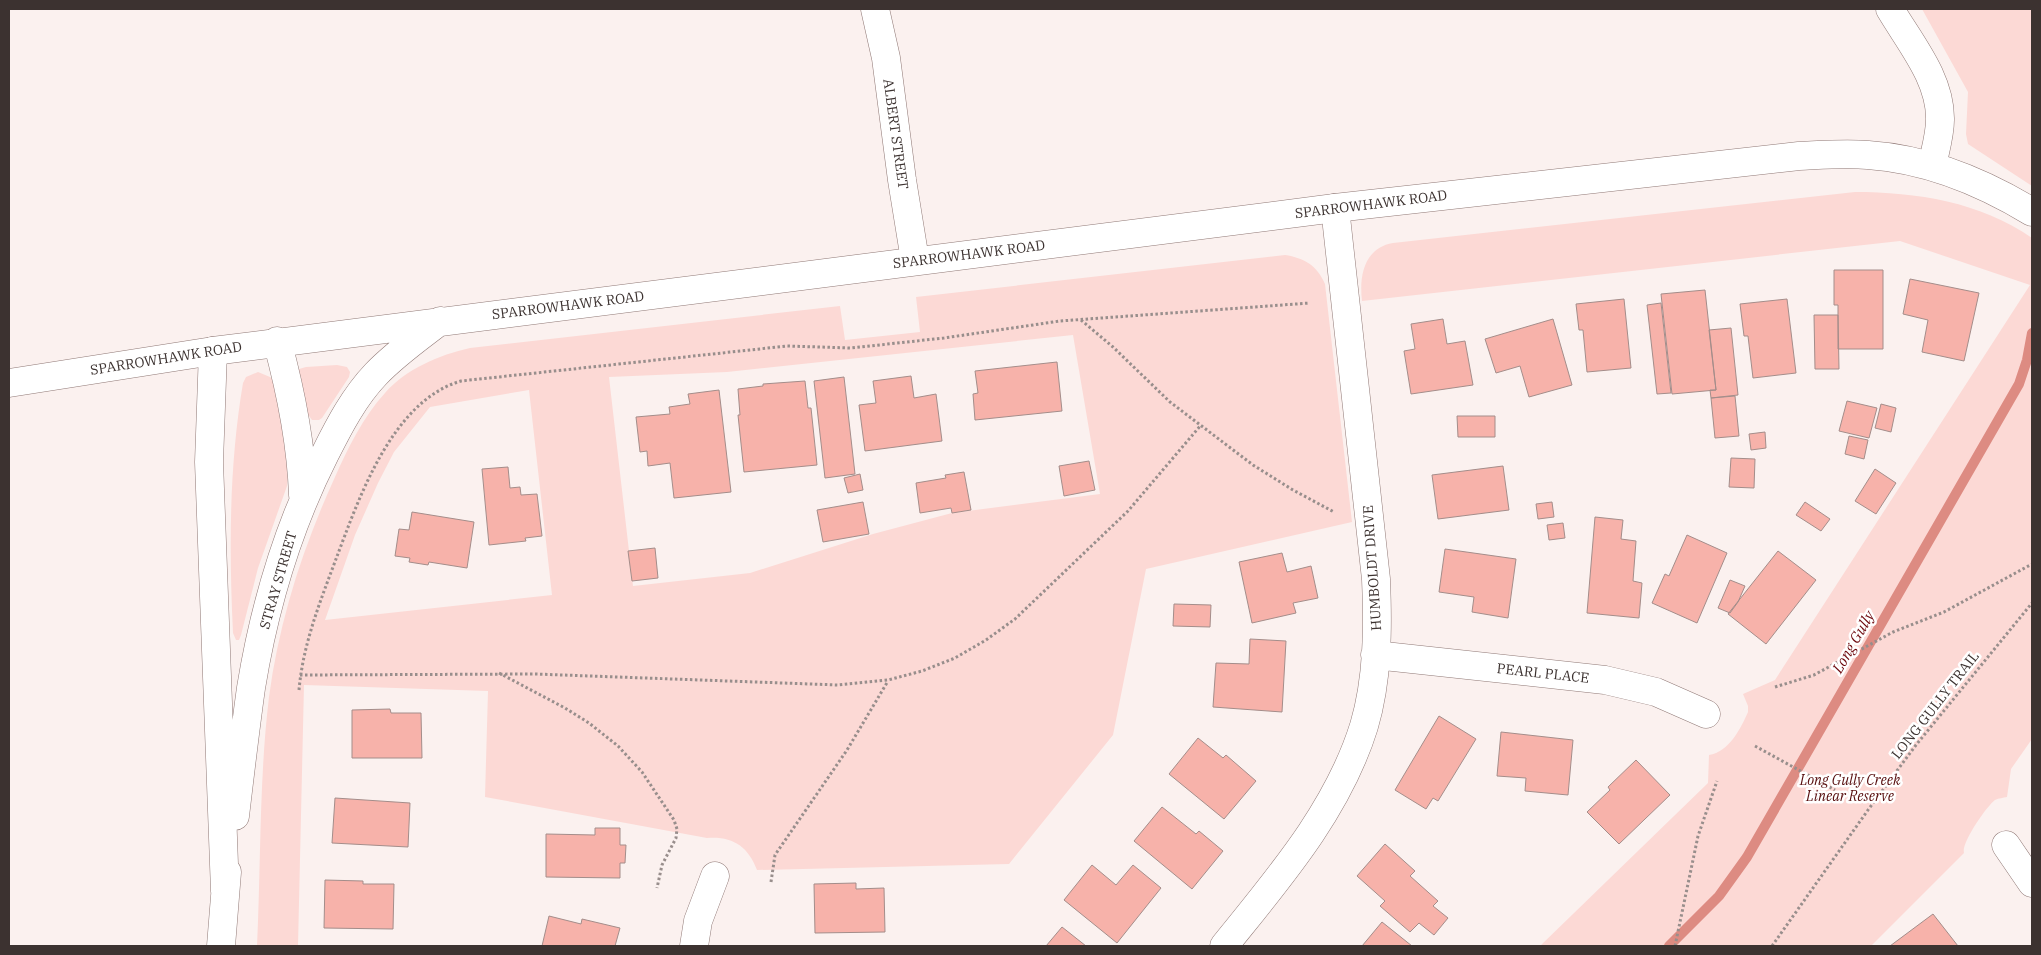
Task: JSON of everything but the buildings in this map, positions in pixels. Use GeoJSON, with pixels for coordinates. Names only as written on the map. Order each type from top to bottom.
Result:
{"type":"FeatureCollection","features":[{"type":"Feature","properties":{"kind":"main road","name":"ALBERT STREET"},"geometry":{"type":"LineString","coordinates":[[875,9],[886,58],[915,260]]}},
{"type":"Feature","properties":{"kind":"main road"},"geometry":{"type":"LineString","coordinates":[[1890,9],[1930,75],[1936,92],[1940,119],[1932,166]]}},
{"type":"Feature","properties":{"kind":"main road","name":"SPARROWHAWK ROAD"},"geometry":{"type":"LineString","coordinates":[[9,383],[277,341],[915,260],[1335,208],[1799,156],[1868,155],[1932,166],[1959,175],[2006,196],[2032,212]]}},
{"type":"Feature","properties":{"kind":"main road","name":"HUMBOLDT DRIVE"},"geometry":{"type":"LineString","coordinates":[[1224,946],[1292,859],[1334,795],[1351,761],[1364,726],[1371,691],[1378,620],[1376,578],[1335,208]]}},
{"type":"Feature","properties":{"kind":"main road","name":"STRAY STREET"},"geometry":{"type":"LineString","coordinates":[[221,946],[225,890],[252,687],[272,595],[303,498],[333,438],[360,393],[395,356],[442,320]]}},
{"type":"Feature","properties":{"kind":"main road"},"geometry":{"type":"LineString","coordinates":[[277,341],[296,416],[302,461],[303,498]]}},
{"type":"Feature","properties":{"kind":"main road","name":"STRAY STREET"},"geometry":{"type":"LineString","coordinates":[[213,350],[209,462],[225,890]]}},
{"type":"Feature","properties":{"kind":"main road","name":"PEARL PLACE"},"geometry":{"type":"LineString","coordinates":[[1375,655],[1606,680],[1656,692],[1706,714]]}},
{"type":"Feature","properties":{"kind":"main road"},"geometry":{"type":"LineString","coordinates":[[2006,845],[2032,883]]}},
{"type":"Feature","properties":{"kind":"main road"},"geometry":{"type":"LineString","coordinates":[[694,946],[698,921],[715,876]]}},
{"type":"Feature","properties":{"kind":"path"},"geometry":{"type":"LineString","coordinates":[[299,690],[300,675],[315,616],[360,495],[372,470],[402,424],[430,396],[451,384],[461,381],[787,346],[860,347],[1080,319],[1310,303]]}},
{"type":"Feature","properties":{"kind":"path"},"geometry":{"type":"LineString","coordinates":[[1080,319],[1113,347],[1170,402],[1253,465],[1293,490],[1334,512]]}},
{"type":"Feature","properties":{"kind":"path"},"geometry":{"type":"LineString","coordinates":[[300,675],[499,673],[838,685],[888,680],[922,671],[955,658],[986,640],[1015,619],[1128,510],[1201,425]]}},
{"type":"Feature","properties":{"kind":"path"},"geometry":{"type":"LineString","coordinates":[[1775,687],[1814,675],[1894,632],[1944,612],[2032,564]]}},
{"type":"Feature","properties":{"kind":"path","name":"LONG GULLY TRAIL"},"geometry":{"type":"LineString","coordinates":[[1772,946],[1916,745],[2032,603]]}},
{"type":"Feature","properties":{"kind":"path"},"geometry":{"type":"LineString","coordinates":[[499,673],[589,723],[618,746],[642,772],[674,820],[677,829],[676,838],[662,865],[657,888]]}},
{"type":"Feature","properties":{"kind":"path"},"geometry":{"type":"LineString","coordinates":[[771,882],[775,855],[847,750],[888,680]]}},
{"type":"Feature","properties":{"kind":"path"},"geometry":{"type":"LineString","coordinates":[[1755,746],[1835,790]]}},
{"type":"Feature","properties":{"kind":"path"},"geometry":{"type":"LineString","coordinates":[[1674,946],[1698,836],[1717,782]]}},
{"type":"Feature","properties":{"kind":"green space"},"geometry":{"type":"Polygon","coordinates":[[[1922,9],[2032,9],[2032,186],[1968,144],[1966,134],[1968,92],[1922,9]]]}},
{"type":"Feature","properties":{"kind":"green space","name":"Long Gully Creek Linear Reserve"},"geometry":{"type":"Polygon","coordinates":[[[1855,192],[1901,194],[1947,202],[1991,216],[2032,238],[2032,739],[2011,769],[2007,797],[1995,800],[1986,810],[1966,841],[1964,853],[1871,946],[1540,946],[1708,783],[1709,755],[1723,749],[1728,744],[1738,732],[1748,712],[1748,706],[1743,694],[1775,680],[2030,285],[1900,241],[1362,301],[1361,282],[1366,264],[1376,251],[1383,246],[1393,243],[1855,192]]]}},
{"type":"Feature","properties":{"kind":"green space"},"geometry":{"type":"Polygon","coordinates":[[[1285,255],[1304,260],[1314,267],[1325,284],[1352,522],[1146,569],[1113,735],[1009,864],[757,870],[744,849],[738,844],[724,839],[707,838],[485,797],[488,691],[304,685],[298,946],[257,946],[263,759],[269,697],[279,640],[294,585],[323,503],[363,422],[393,384],[424,364],[470,348],[840,306],[845,340],[920,332],[916,297],[1285,255]],[[1073,335],[727,372],[609,377],[633,586],[750,573],[873,534],[952,513],[1100,494],[1073,335]],[[529,390],[430,407],[394,452],[378,483],[355,535],[325,620],[552,595],[529,390]]]}},
{"type":"Feature","properties":{"kind":"green space"},"geometry":{"type":"Polygon","coordinates":[[[337,365],[347,367],[350,372],[349,377],[322,418],[312,420],[306,412],[298,373],[299,369],[337,365]]]}},
{"type":"Feature","properties":{"kind":"green space"},"geometry":{"type":"Polygon","coordinates":[[[258,372],[270,377],[274,381],[284,424],[288,473],[287,486],[258,568],[241,635],[239,640],[236,640],[233,633],[231,570],[231,508],[235,445],[243,383],[246,377],[258,372]]]}},
{"type":"Feature","properties":{"kind":"waterway","name":"Long Gully"},"geometry":{"type":"LineString","coordinates":[[1669,946],[1719,896],[1747,857],[2019,384],[2027,360],[2032,333]]}}]}
